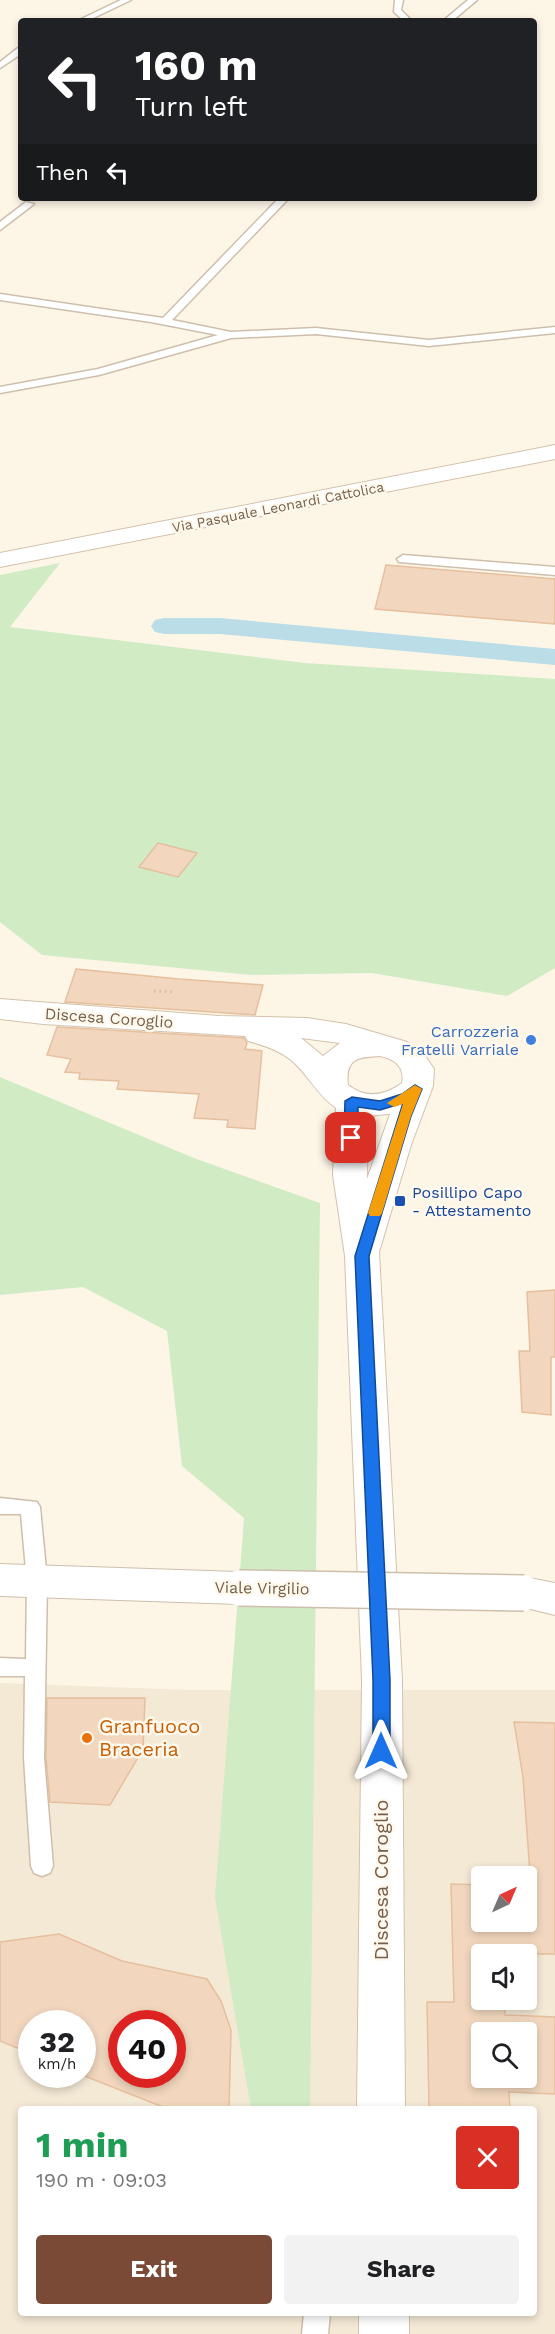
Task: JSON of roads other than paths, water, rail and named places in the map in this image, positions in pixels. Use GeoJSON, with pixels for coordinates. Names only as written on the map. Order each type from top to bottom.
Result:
{"type":"FeatureCollection","features":[{"type":"Feature","properties":{"kind":"street","name":"Via Pasquale Leonardi Cattolica"},"geometry":{"type":"LineString","coordinates":[[0,560],[181,527],[555,452]]}},
{"type":"Feature","properties":{"kind":"street","name":"Discesa Coroglio"},"geometry":{"type":"LineString","coordinates":[[0,1009],[219,1026],[306,1028],[346,1034],[392,1048]]}},
{"type":"Feature","properties":{"kind":"street","name":"Discesa Coroglio"},"geometry":{"type":"LineString","coordinates":[[219,1026],[279,1038],[302,1053],[342,1094],[350,1175],[362,1256],[382,1680],[381,2106]]}},
{"type":"Feature","properties":{"kind":"street"},"geometry":{"type":"LineString","coordinates":[[361,1047],[392,1048],[405,1054],[414,1062],[419,1071],[419,1080],[415,1089],[406,1097],[380,1106],[342,1094],[328,1077],[330,1066],[336,1058],[361,1047]]}},
{"type":"Feature","properties":{"kind":"street","name":"Discesa Coroglio"},"geometry":{"type":"LineString","coordinates":[[362,1256],[404,1116],[415,1089]]}},
{"type":"Feature","properties":{"kind":"street","name":"Viale Virgilio"},"geometry":{"type":"LineString","coordinates":[[19,1580],[239,1588],[545,1593]]}},
{"type":"Feature","properties":{"kind":"street"},"geometry":{"type":"LineString","coordinates":[[384,2316],[384,2334]]}},
{"type":"Feature","properties":{"kind":"lane"},"geometry":{"type":"LineString","coordinates":[[90,18],[127,0]]}},
{"type":"Feature","properties":{"kind":"lane"},"geometry":{"type":"LineString","coordinates":[[399,0],[397,10],[405,18]]}},
{"type":"Feature","properties":{"kind":"lane"},"geometry":{"type":"LineString","coordinates":[[451,18],[473,0]]}},
{"type":"Feature","properties":{"kind":"lane"},"geometry":{"type":"LineString","coordinates":[[0,66],[18,52]]}},
{"type":"Feature","properties":{"kind":"lane"},"geometry":{"type":"LineString","coordinates":[[165,322],[281,201]]}},
{"type":"Feature","properties":{"kind":"lane"},"geometry":{"type":"LineString","coordinates":[[0,227],[29,204]]}},
{"type":"Feature","properties":{"kind":"lane"},"geometry":{"type":"LineString","coordinates":[[0,297],[165,322],[230,335]]}},
{"type":"Feature","properties":{"kind":"lane"},"geometry":{"type":"LineString","coordinates":[[0,390],[99,372],[230,335],[316,331],[429,343],[555,330]]}},
{"type":"Feature","properties":{"kind":"lane"},"geometry":{"type":"LineString","coordinates":[[403,559],[555,571]]}},
{"type":"Feature","properties":{"kind":"lane"},"geometry":{"type":"LineString","coordinates":[[0,1506],[30,1507],[19,1580],[35,1668],[34,1758],[42,1866]]}},
{"type":"Feature","properties":{"kind":"lane"},"geometry":{"type":"LineString","coordinates":[[0,1667],[35,1668]]}},
{"type":"Feature","properties":{"kind":"lane"},"geometry":{"type":"LineString","coordinates":[[315,2334],[317,2316]]}},
{"type":"Feature","properties":{"kind":"waterway"},"geometry":{"type":"LineString","coordinates":[[164,626],[220,626],[555,657]]}},
{"type":"Feature","properties":{"kind":"place","name":"Carrozzeria Fratelli Varriale"},"geometry":{"type":"Point","coordinates":[531,1040]}},
{"type":"Feature","properties":{"kind":"place","name":"Posillipo Capo - Attestamento"},"geometry":{"type":"Point","coordinates":[400,1201]}},
{"type":"Feature","properties":{"kind":"place","name":"Granfuoco Braceria"},"geometry":{"type":"Point","coordinates":[87,1738]}}]}
